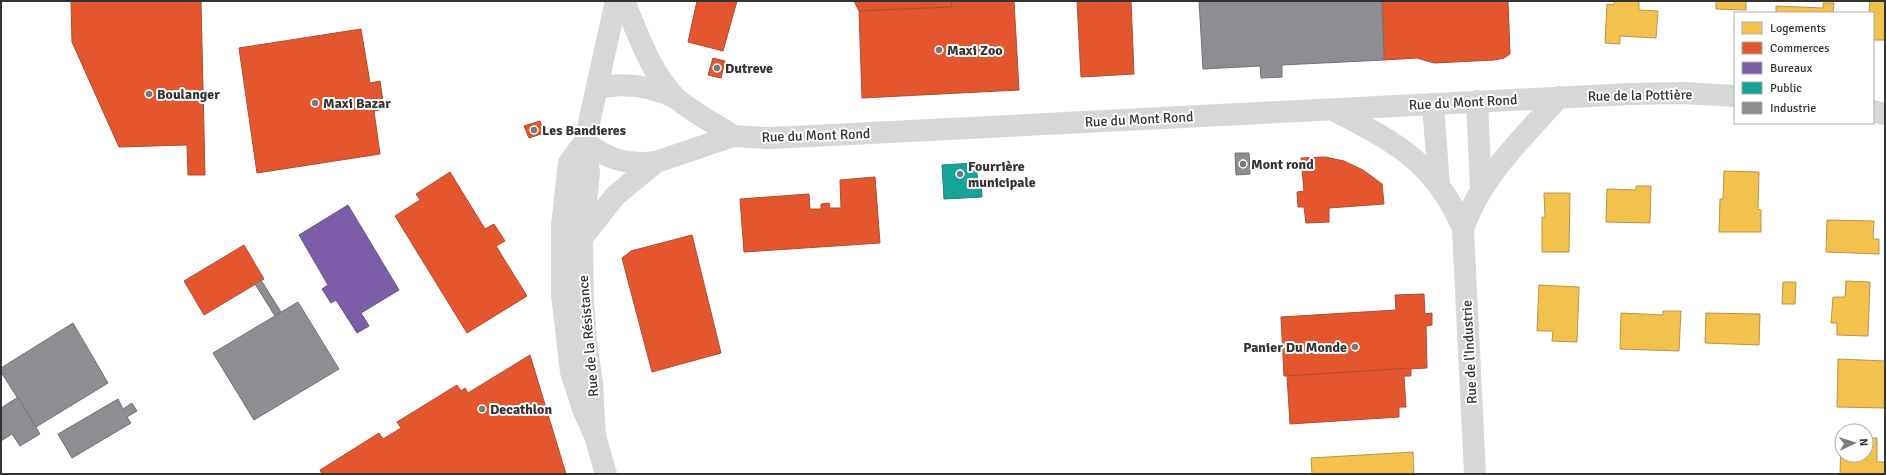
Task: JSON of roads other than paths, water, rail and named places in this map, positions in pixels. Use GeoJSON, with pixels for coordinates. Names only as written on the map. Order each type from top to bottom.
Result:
{"type":"FeatureCollection","features":[{"type":"Feature","properties":{"kind":"street","name":"Rue de la Résistance"},"geometry":{"type":"LineString","coordinates":[[595,436],[592,383],[582,301],[582,238],[589,173],[585,142],[616,1]]}},
{"type":"Feature","properties":{"kind":"street"},"geometry":{"type":"LineString","coordinates":[[624,1],[647,54],[664,82],[677,99]]}},
{"type":"Feature","properties":{"kind":"street"},"geometry":{"type":"LineString","coordinates":[[597,88],[612,85],[632,85],[655,89],[677,99],[733,136]]}},
{"type":"Feature","properties":{"kind":"street","name":"Rue de la Pottière"},"geometry":{"type":"LineString","coordinates":[[1552,97],[1675,93],[1734,96]]}},
{"type":"Feature","properties":{"kind":"street","name":"Rue du Mont Rond"},"geometry":{"type":"LineString","coordinates":[[585,142],[600,153],[618,160],[637,163],[656,162],[733,136],[792,137],[1332,110],[1552,97]]}},
{"type":"Feature","properties":{"kind":"street","name":"Rue de l'Industrie"},"geometry":{"type":"LineString","coordinates":[[1463,229],[1481,190],[1552,97]]}},
{"type":"Feature","properties":{"kind":"street"},"geometry":{"type":"LineString","coordinates":[[1477,102],[1481,190]]}},
{"type":"Feature","properties":{"kind":"street","name":"Rue de l'Industrie"},"geometry":{"type":"LineString","coordinates":[[1432,104],[1439,186]]}},
{"type":"Feature","properties":{"kind":"street","name":"Rue de l'Industrie"},"geometry":{"type":"LineString","coordinates":[[1332,110],[1398,146],[1420,164],[1448,199],[1463,229],[1475,474]]}},
{"type":"Feature","properties":{"kind":"street"},"geometry":{"type":"LineString","coordinates":[[1874,111],[1885,114]]}},
{"type":"Feature","properties":{"kind":"street","name":"Rue de la Résistance"},"geometry":{"type":"LineString","coordinates":[[585,142],[569,163],[562,226],[562,294],[565,333],[571,372],[583,409],[595,436],[606,474]]}},
{"type":"Feature","properties":{"kind":"street","name":"Rue du Mont Rond"},"geometry":{"type":"LineString","coordinates":[[582,238],[615,196],[656,162]]}},
{"type":"Feature","properties":{"kind":"place","name":"Maxi Zoo"},"geometry":{"type":"Point","coordinates":[939,50]}},
{"type":"Feature","properties":{"kind":"place","name":"Dutreve"},"geometry":{"type":"Point","coordinates":[717,68]}},
{"type":"Feature","properties":{"kind":"place","name":"Boulanger"},"geometry":{"type":"Point","coordinates":[149,94]}},
{"type":"Feature","properties":{"kind":"place","name":"Maxi Bazar"},"geometry":{"type":"Point","coordinates":[315,103]}},
{"type":"Feature","properties":{"kind":"place","name":"Les Bandieres"},"geometry":{"type":"Point","coordinates":[534,130]}},
{"type":"Feature","properties":{"kind":"place","name":"Mont rond"},"geometry":{"type":"Point","coordinates":[1243,164]}},
{"type":"Feature","properties":{"kind":"place","name":"Fourrière municipale"},"geometry":{"type":"Point","coordinates":[960,174]}},
{"type":"Feature","properties":{"kind":"place","name":"Panier Du Monde"},"geometry":{"type":"Point","coordinates":[1355,347]}},
{"type":"Feature","properties":{"kind":"place","name":"Decathlon"},"geometry":{"type":"Point","coordinates":[482,409]}}]}
